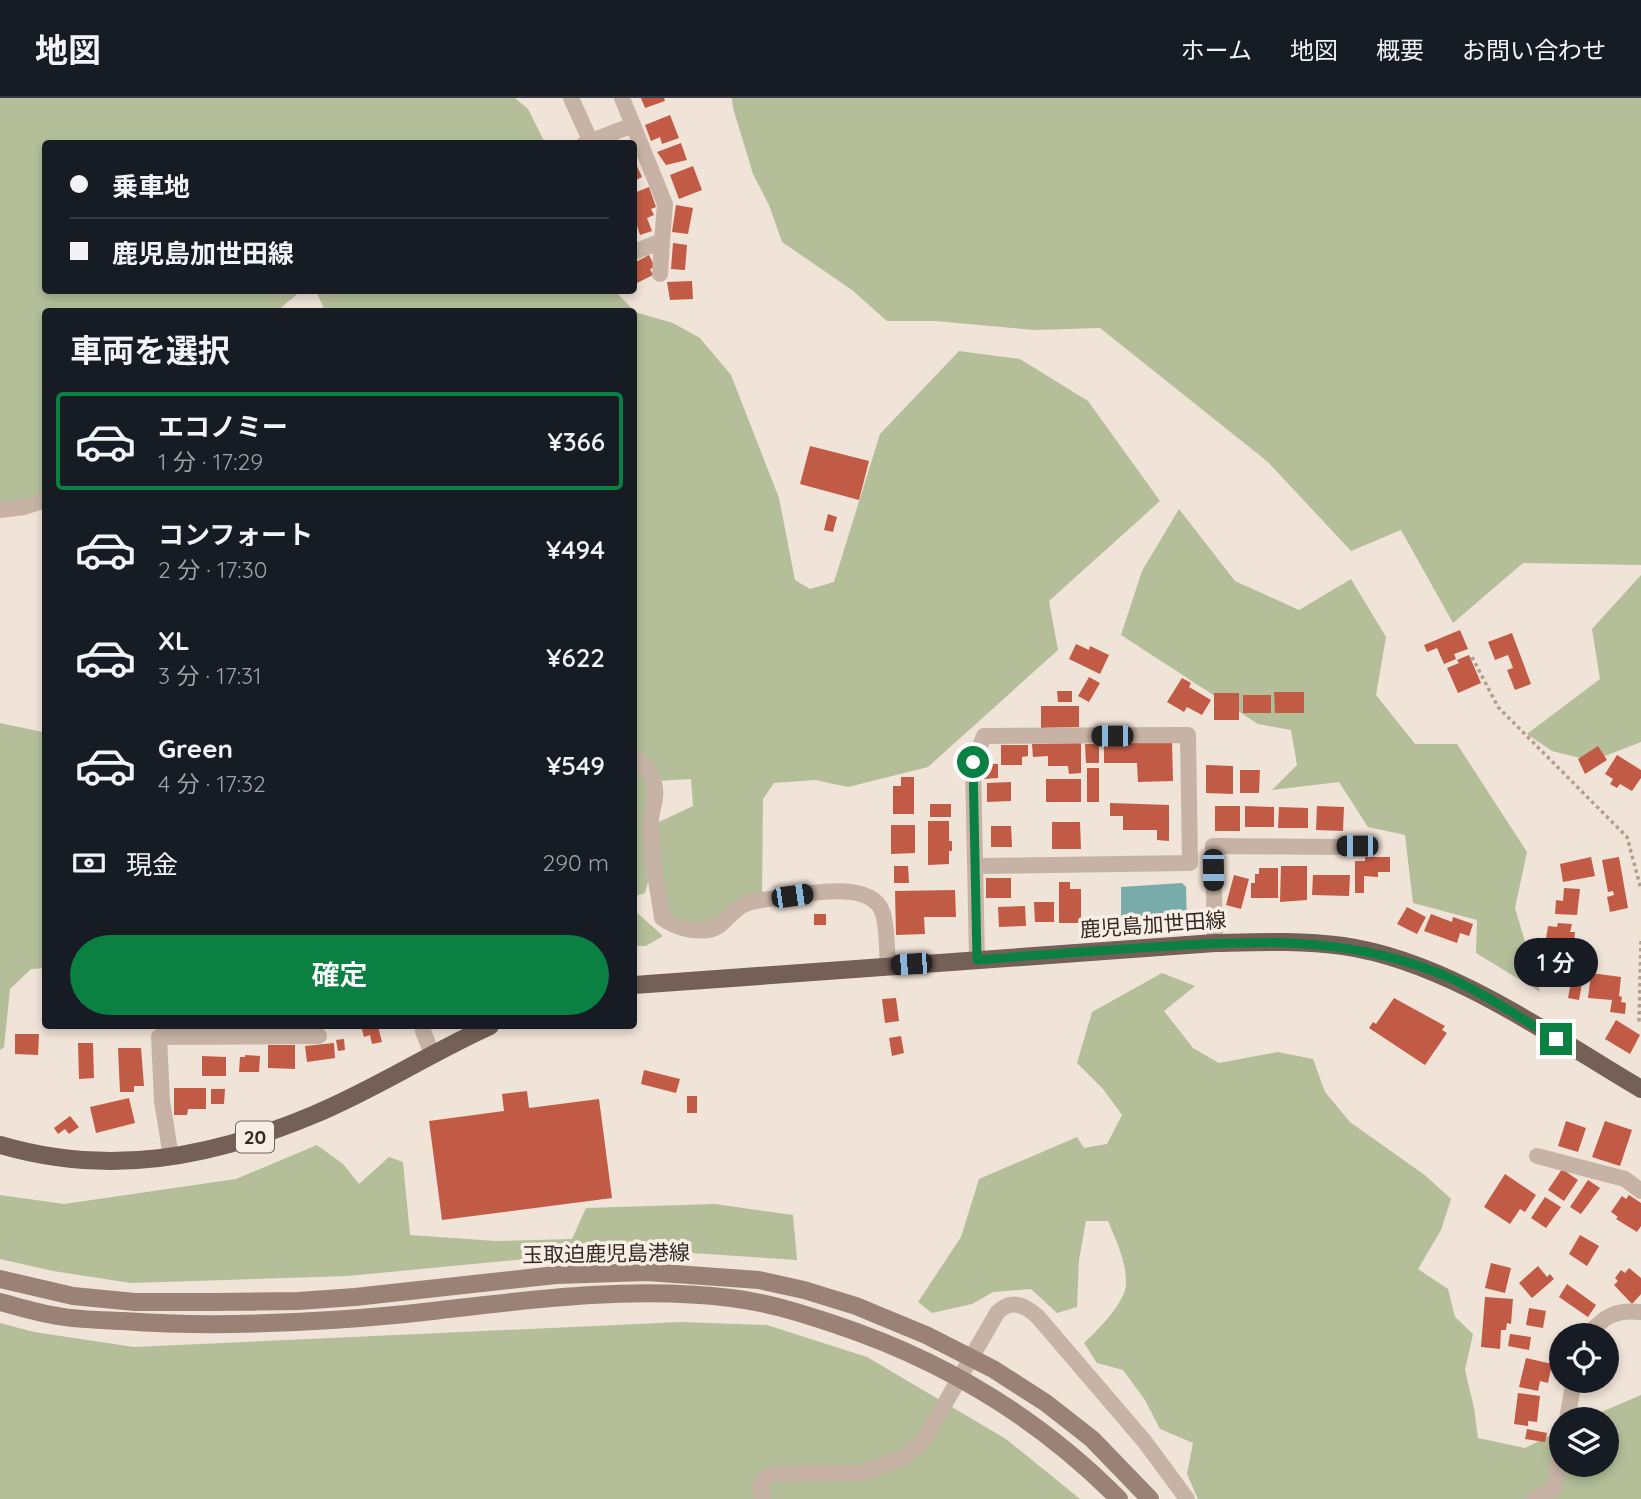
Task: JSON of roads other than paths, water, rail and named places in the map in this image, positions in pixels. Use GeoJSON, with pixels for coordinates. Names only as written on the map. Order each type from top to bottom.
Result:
{"type":"FeatureCollection","features":[{"type":"Feature","properties":{"kind":"main road","name":"鹿児島加世田線"},"geometry":{"type":"LineString","coordinates":[[637,985],[1215,943],[1300,942],[1346,947],[1390,957],[1436,972],[1481,994],[1641,1089]]}},
{"type":"Feature","properties":{"kind":"main road","name":"20"},"geometry":{"type":"LineString","coordinates":[[0,1145],[61,1159],[120,1162],[171,1157],[239,1143],[314,1115],[484,1029]]}},
{"type":"Feature","properties":{"kind":"main road","name":"玉取迫鹿児島港線"},"geometry":{"type":"LineString","coordinates":[[0,1279],[73,1296],[214,1303],[355,1297],[556,1275],[647,1272],[759,1280],[856,1306],[926,1335],[993,1369],[1046,1402],[1092,1439],[1150,1499]]}},
{"type":"Feature","properties":{"kind":"main road","name":"玉取迫鹿児島港線"},"geometry":{"type":"LineString","coordinates":[[0,1302],[59,1317],[168,1325],[285,1323],[559,1297],[644,1294],[744,1300],[800,1312],[867,1335],[925,1360],[985,1391],[1022,1416],[1084,1465],[1119,1499]]}},
{"type":"Feature","properties":{"kind":"street"},"geometry":{"type":"LineString","coordinates":[[571,98],[586,140]]}},
{"type":"Feature","properties":{"kind":"street"},"geometry":{"type":"LineString","coordinates":[[622,98],[665,204],[660,274]]}},
{"type":"Feature","properties":{"kind":"street"},"geometry":{"type":"LineString","coordinates":[[592,140],[633,125]]}},
{"type":"Feature","properties":{"kind":"street"},"geometry":{"type":"LineString","coordinates":[[637,251],[662,240]]}},
{"type":"Feature","properties":{"kind":"street"},"geometry":{"type":"LineString","coordinates":[[0,510],[42,501]]}},
{"type":"Feature","properties":{"kind":"street"},"geometry":{"type":"LineString","coordinates":[[976,866],[1191,863],[1188,736],[984,736],[973,762],[977,960]]}},
{"type":"Feature","properties":{"kind":"street"},"geometry":{"type":"LineString","coordinates":[[637,760],[646,768],[654,783],[652,836],[662,918],[678,928],[709,930],[744,905],[813,893],[845,891],[873,900],[882,911],[888,965]]}},
{"type":"Feature","properties":{"kind":"street"},"geometry":{"type":"LineString","coordinates":[[1215,943],[1213,846],[1357,846]]}},
{"type":"Feature","properties":{"kind":"street"},"geometry":{"type":"LineString","coordinates":[[424,1029],[432,1054]]}},
{"type":"Feature","properties":{"kind":"street"},"geometry":{"type":"LineString","coordinates":[[171,1157],[163,1101],[159,1037],[319,1036]]}},
{"type":"Feature","properties":{"kind":"street"},"geometry":{"type":"LineString","coordinates":[[1537,1156],[1625,1179],[1641,1191]]}},
{"type":"Feature","properties":{"kind":"street"},"geometry":{"type":"LineString","coordinates":[[763,1499],[761,1482],[772,1474],[862,1473],[905,1457],[924,1440],[997,1313],[1003,1306],[1013,1303],[1027,1307],[1038,1317],[1145,1442],[1186,1499]]}},
{"type":"Feature","properties":{"kind":"street"},"geometry":{"type":"LineString","coordinates":[[1598,1323],[1623,1310],[1641,1312]]}},
{"type":"Feature","properties":{"kind":"street"},"geometry":{"type":"LineString","coordinates":[[1535,1499],[1554,1489],[1556,1477]]}},
{"type":"Feature","properties":{"kind":"water"},"geometry":{"type":"Polygon","coordinates":[[[1182,883],[1186,887],[1187,923],[1121,928],[1121,887],[1182,883]]]}}]}
